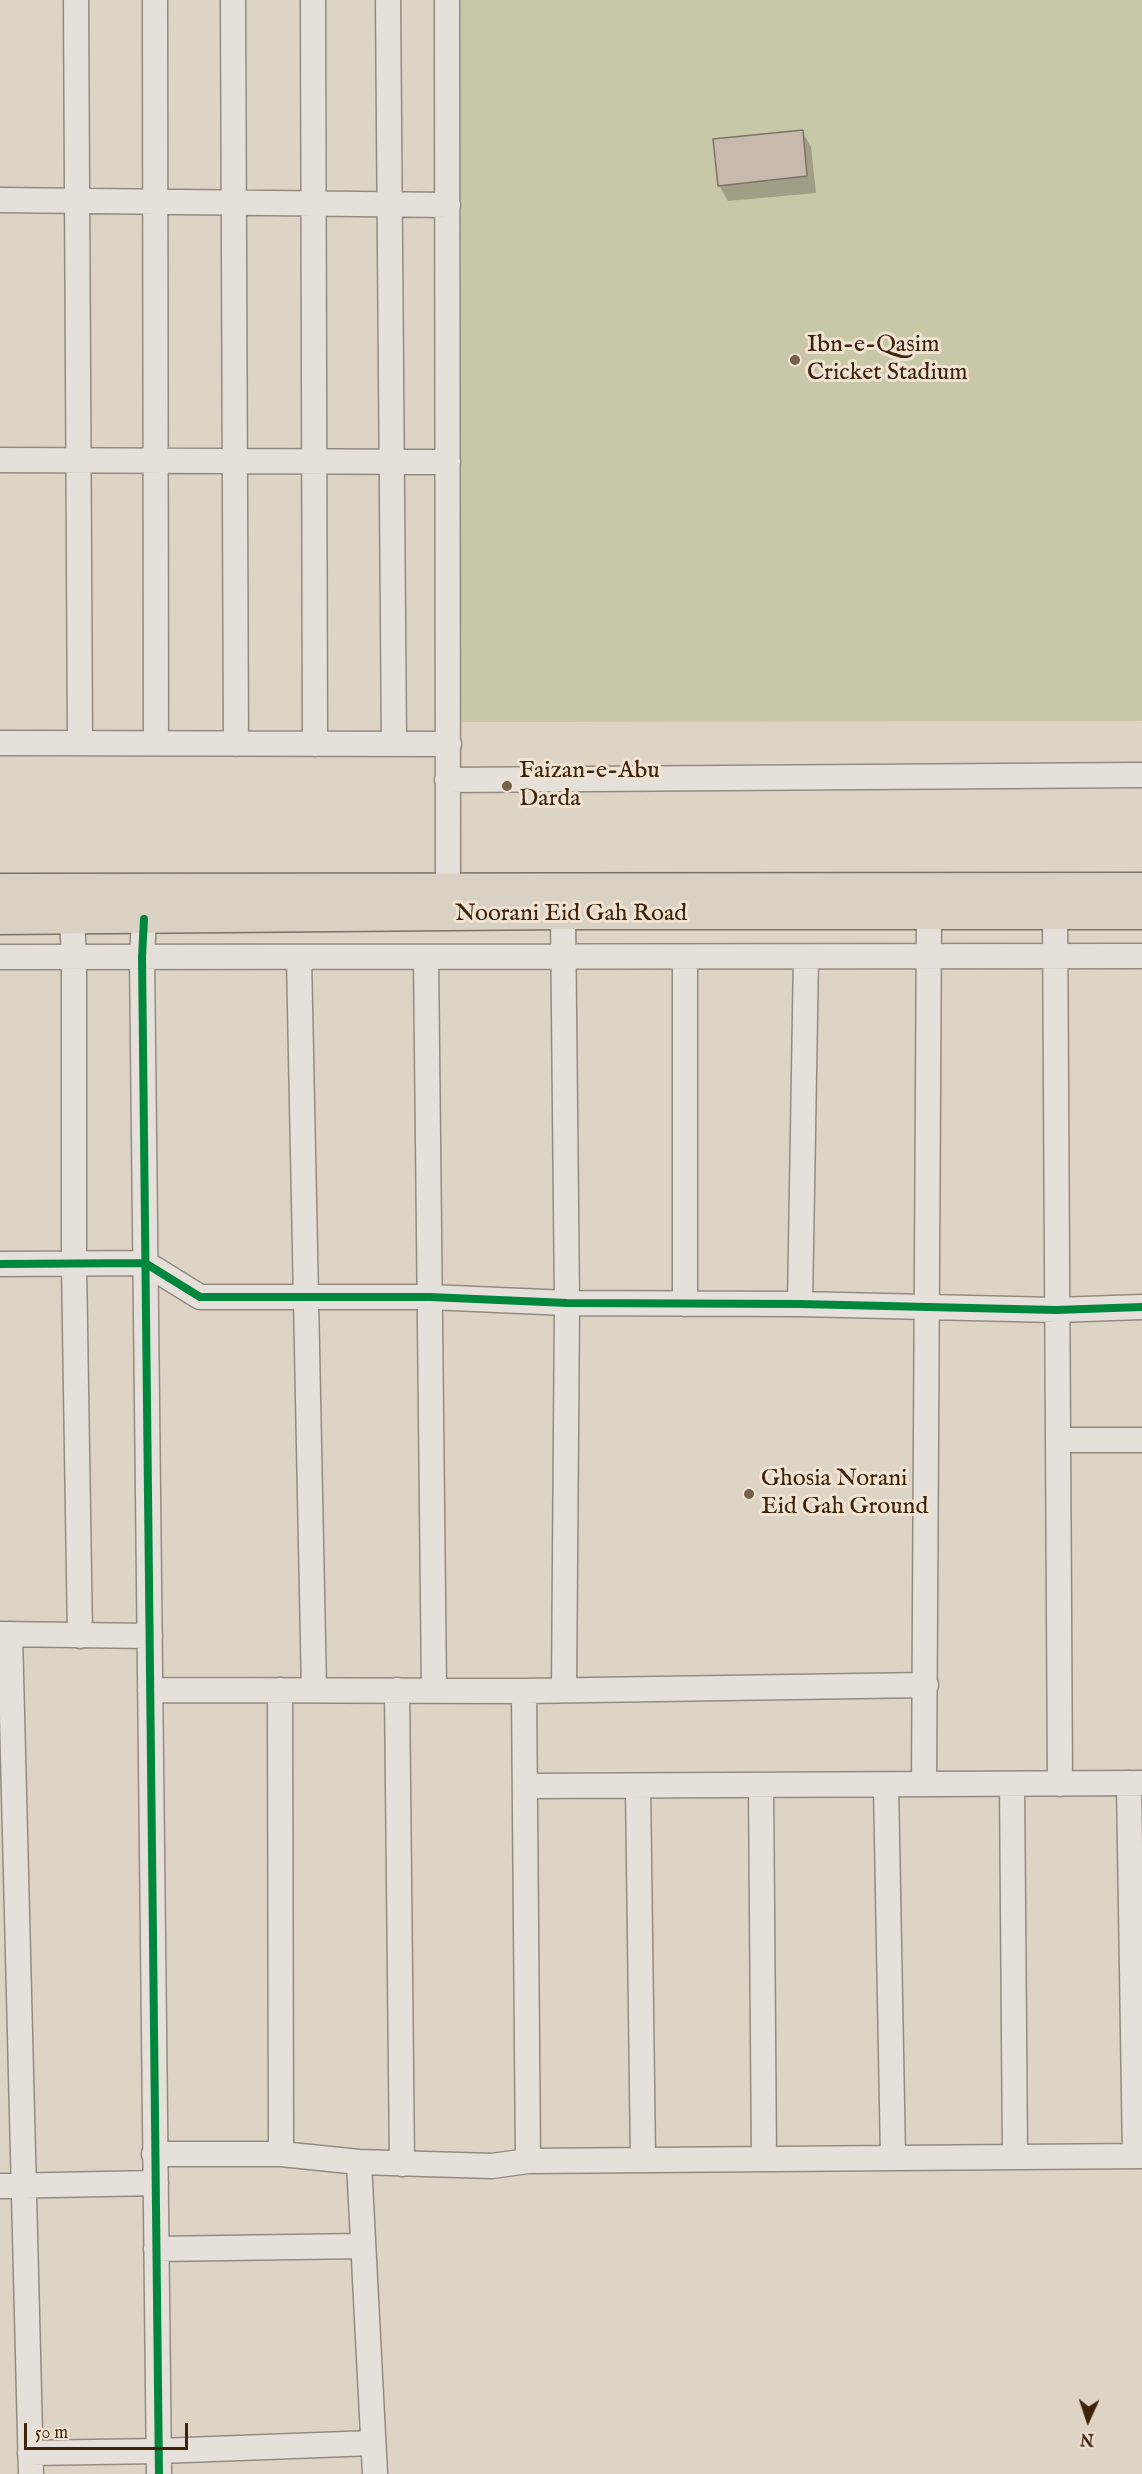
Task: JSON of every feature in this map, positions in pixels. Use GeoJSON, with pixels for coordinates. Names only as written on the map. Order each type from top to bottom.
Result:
{"type":"FeatureCollection","features":[{"type":"Feature","properties":{"kind":"main road","name":"Noorani Eid Gah Road"},"geometry":{"type":"LineString","coordinates":[[0,889],[1142,888]]}},
{"type":"Feature","properties":{"kind":"main road","name":"Noorani Eid Gah Road"},"geometry":{"type":"LineString","coordinates":[[0,919],[562,914],[1142,914]]}},
{"type":"Feature","properties":{"kind":"street"},"geometry":{"type":"LineString","coordinates":[[76,0],[80,743]]}},
{"type":"Feature","properties":{"kind":"street"},"geometry":{"type":"LineString","coordinates":[[155,0],[156,743]]}},
{"type":"Feature","properties":{"kind":"street"},"geometry":{"type":"LineString","coordinates":[[233,0],[236,744]]}},
{"type":"Feature","properties":{"kind":"street"},"geometry":{"type":"LineString","coordinates":[[313,0],[315,744]]}},
{"type":"Feature","properties":{"kind":"street"},"geometry":{"type":"LineString","coordinates":[[388,0],[394,744]]}},
{"type":"Feature","properties":{"kind":"street"},"geometry":{"type":"LineString","coordinates":[[447,0],[448,887]]}},
{"type":"Feature","properties":{"kind":"street"},"geometry":{"type":"LineString","coordinates":[[0,200],[448,205]]}},
{"type":"Feature","properties":{"kind":"street"},"geometry":{"type":"LineString","coordinates":[[0,460],[448,462]]}},
{"type":"Feature","properties":{"kind":"street"},"geometry":{"type":"LineString","coordinates":[[0,743],[449,744]]}},
{"type":"Feature","properties":{"kind":"street"},"geometry":{"type":"LineString","coordinates":[[447,780],[1142,775]]}},
{"type":"Feature","properties":{"kind":"street"},"geometry":{"type":"LineString","coordinates":[[562,914],[567,1303],[564,1690]]}},
{"type":"Feature","properties":{"kind":"street"},"geometry":{"type":"LineString","coordinates":[[1054,914],[1060,1784]]}},
{"type":"Feature","properties":{"kind":"street"},"geometry":{"type":"LineString","coordinates":[[924,1785],[929,915]]}},
{"type":"Feature","properties":{"kind":"street"},"geometry":{"type":"LineString","coordinates":[[72,919],[74,1264],[80,1636]]}},
{"type":"Feature","properties":{"kind":"street"},"geometry":{"type":"LineString","coordinates":[[144,919],[142,957],[159,2463]]}},
{"type":"Feature","properties":{"kind":"street"},"geometry":{"type":"LineString","coordinates":[[0,957],[1142,956]]}},
{"type":"Feature","properties":{"kind":"street"},"geometry":{"type":"LineString","coordinates":[[299,957],[314,1690]]}},
{"type":"Feature","properties":{"kind":"street"},"geometry":{"type":"LineString","coordinates":[[426,957],[434,1690]]}},
{"type":"Feature","properties":{"kind":"street"},"geometry":{"type":"LineString","coordinates":[[685,957],[685,1304]]}},
{"type":"Feature","properties":{"kind":"street"},"geometry":{"type":"LineString","coordinates":[[800,1304],[806,957]]}},
{"type":"Feature","properties":{"kind":"street"},"geometry":{"type":"LineString","coordinates":[[0,1264],[145,1263],[200,1297],[430,1297],[567,1303],[800,1304],[1056,1310],[1142,1307]]}},
{"type":"Feature","properties":{"kind":"street"},"geometry":{"type":"LineString","coordinates":[[1058,1440],[1142,1440]]}},
{"type":"Feature","properties":{"kind":"street"},"geometry":{"type":"LineString","coordinates":[[150,1636],[5,1634],[8,1911],[24,2186],[31,2463],[159,2463],[373,2443]]}},
{"type":"Feature","properties":{"kind":"street"},"geometry":{"type":"LineString","coordinates":[[150,1690],[524,1691],[926,1685]]}},
{"type":"Feature","properties":{"kind":"street"},"geometry":{"type":"LineString","coordinates":[[280,1690],[281,2154]]}},
{"type":"Feature","properties":{"kind":"street"},"geometry":{"type":"LineString","coordinates":[[397,1690],[402,2164]]}},
{"type":"Feature","properties":{"kind":"street"},"geometry":{"type":"LineString","coordinates":[[524,1691],[528,2161]]}},
{"type":"Feature","properties":{"kind":"street"},"geometry":{"type":"LineString","coordinates":[[154,2154],[281,2154],[359,2162],[492,2166],[528,2161],[1139,2156],[1136,1783],[526,1786]]}},
{"type":"Feature","properties":{"kind":"street"},"geometry":{"type":"LineString","coordinates":[[1012,1784],[1015,2157]]}},
{"type":"Feature","properties":{"kind":"street"},"geometry":{"type":"LineString","coordinates":[[761,1785],[764,2159]]}},
{"type":"Feature","properties":{"kind":"street"},"geometry":{"type":"LineString","coordinates":[[886,1785],[893,2158]]}},
{"type":"Feature","properties":{"kind":"street"},"geometry":{"type":"LineString","coordinates":[[638,1786],[643,2160]]}},
{"type":"Feature","properties":{"kind":"street"},"geometry":{"type":"LineString","coordinates":[[359,2162],[375,2474]]}},
{"type":"Feature","properties":{"kind":"street"},"geometry":{"type":"LineString","coordinates":[[0,2186],[156,2183]]}},
{"type":"Feature","properties":{"kind":"street"},"geometry":{"type":"LineString","coordinates":[[156,2248],[362,2246]]}},
{"type":"Feature","properties":{"kind":"green space","name":"Ibn-e-Qasim Cricket Stadium"},"geometry":{"type":"Polygon","coordinates":[[[447,0],[1142,0],[1142,721],[449,722],[447,0]]]}},
{"type":"Feature","properties":{"kind":"building"},"geometry":{"type":"Polygon","coordinates":[[[803,130],[807,176],[718,186],[713,139],[803,130]]]}},
{"type":"Feature","properties":{"kind":"cycle path"},"geometry":{"type":"LineString","coordinates":[[144,919],[142,957],[159,2474]]}},
{"type":"Feature","properties":{"kind":"cycle path"},"geometry":{"type":"LineString","coordinates":[[0,1264],[145,1263],[200,1297],[430,1297],[567,1303],[800,1304],[1056,1310],[1142,1307]]}},
{"type":"Feature","properties":{"kind":"place","name":"Ibn-e-Qasim Cricket Stadium"},"geometry":{"type":"Point","coordinates":[795,360]}},
{"type":"Feature","properties":{"kind":"place","name":"Faizan-e-Abu Darda"},"geometry":{"type":"Point","coordinates":[507,786]}},
{"type":"Feature","properties":{"kind":"place","name":"Ghosia Norani Eid Gah Ground"},"geometry":{"type":"Point","coordinates":[749,1494]}}]}
